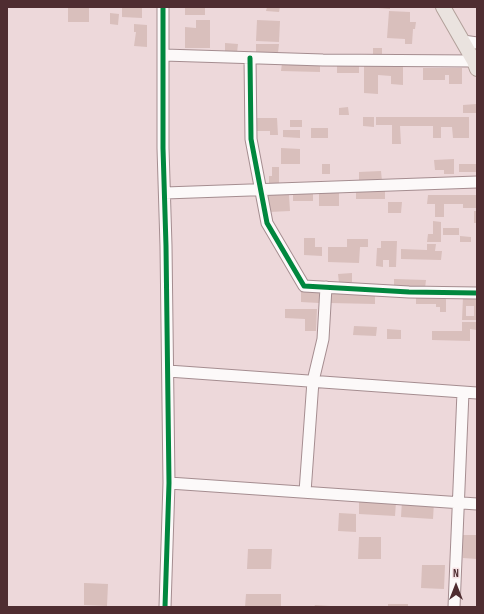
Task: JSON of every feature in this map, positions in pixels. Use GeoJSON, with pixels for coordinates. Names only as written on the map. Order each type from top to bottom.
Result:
{"type":"FeatureCollection","features":[{"type":"Feature","properties":{"kind":"main road"},"geometry":{"type":"LineString","coordinates":[[443,7],[476,65]]}},
{"type":"Feature","properties":{"kind":"street"},"geometry":{"type":"LineString","coordinates":[[163,7],[163,148],[169,482],[165,607]]}},
{"type":"Feature","properties":{"kind":"street"},"geometry":{"type":"LineString","coordinates":[[462,41],[477,43]]}},
{"type":"Feature","properties":{"kind":"street"},"geometry":{"type":"LineString","coordinates":[[164,55],[476,65]]}},
{"type":"Feature","properties":{"kind":"street"},"geometry":{"type":"LineString","coordinates":[[250,58],[251,139],[267,223],[304,286],[409,292],[477,293]]}},
{"type":"Feature","properties":{"kind":"street"},"geometry":{"type":"LineString","coordinates":[[165,193],[477,182]]}},
{"type":"Feature","properties":{"kind":"street"},"geometry":{"type":"LineString","coordinates":[[305,492],[313,381],[323,339],[326,287]]}},
{"type":"Feature","properties":{"kind":"street"},"geometry":{"type":"LineString","coordinates":[[168,371],[477,393]]}},
{"type":"Feature","properties":{"kind":"street"},"geometry":{"type":"LineString","coordinates":[[454,607],[463,392]]}},
{"type":"Feature","properties":{"kind":"street"},"geometry":{"type":"LineString","coordinates":[[169,482],[477,504]]}},
{"type":"Feature","properties":{"kind":"building"},"geometry":{"type":"Polygon","coordinates":[[[68,7],[89,7],[89,22],[68,22],[68,7]]]}},
{"type":"Feature","properties":{"kind":"building"},"geometry":{"type":"Polygon","coordinates":[[[122,7],[142,7],[142,18],[122,17],[122,7]]]}},
{"type":"Feature","properties":{"kind":"building"},"geometry":{"type":"Polygon","coordinates":[[[185,7],[205,7],[205,15],[185,15],[185,7]]]}},
{"type":"Feature","properties":{"kind":"building"},"geometry":{"type":"Polygon","coordinates":[[[267,7],[280,7],[279,12],[266,11],[267,7]]]}},
{"type":"Feature","properties":{"kind":"building"},"geometry":{"type":"Polygon","coordinates":[[[390,7],[390,9],[378,8],[390,7]]]}},
{"type":"Feature","properties":{"kind":"building"},"geometry":{"type":"Polygon","coordinates":[[[389,11],[410,12],[410,22],[416,22],[415,29],[413,29],[412,44],[405,44],[405,39],[387,38],[389,11]]]}},
{"type":"Feature","properties":{"kind":"building"},"geometry":{"type":"Polygon","coordinates":[[[110,13],[119,14],[118,25],[110,24],[110,13]]]}},
{"type":"Feature","properties":{"kind":"building"},"geometry":{"type":"Polygon","coordinates":[[[196,20],[210,20],[210,48],[185,48],[185,27],[196,28],[196,20]]]}},
{"type":"Feature","properties":{"kind":"building"},"geometry":{"type":"Polygon","coordinates":[[[257,20],[280,21],[279,42],[256,41],[257,20]]]}},
{"type":"Feature","properties":{"kind":"building"},"geometry":{"type":"Polygon","coordinates":[[[134,24],[147,25],[147,47],[134,46],[136,32],[134,32],[134,24]]]}},
{"type":"Feature","properties":{"kind":"building"},"geometry":{"type":"Polygon","coordinates":[[[225,43],[238,44],[237,53],[225,52],[225,43]]]}},
{"type":"Feature","properties":{"kind":"building"},"geometry":{"type":"Polygon","coordinates":[[[256,44],[279,44],[278,53],[256,53],[256,44]]]}},
{"type":"Feature","properties":{"kind":"building"},"geometry":{"type":"Polygon","coordinates":[[[373,48],[382,48],[382,57],[373,57],[373,48]]]}},
{"type":"Feature","properties":{"kind":"building"},"geometry":{"type":"Polygon","coordinates":[[[282,63],[320,64],[320,72],[281,71],[282,63]]]}},
{"type":"Feature","properties":{"kind":"building"},"geometry":{"type":"Polygon","coordinates":[[[337,65],[359,65],[359,73],[337,73],[337,65]]]}},
{"type":"Feature","properties":{"kind":"building"},"geometry":{"type":"Polygon","coordinates":[[[364,66],[403,66],[403,85],[391,84],[391,76],[378,75],[378,94],[364,93],[364,66]]]}},
{"type":"Feature","properties":{"kind":"building"},"geometry":{"type":"Polygon","coordinates":[[[423,68],[462,68],[462,84],[449,84],[449,75],[445,75],[445,80],[423,80],[423,68]]]}},
{"type":"Feature","properties":{"kind":"building"},"geometry":{"type":"Polygon","coordinates":[[[476,104],[476,113],[463,113],[463,105],[476,104]]]}},
{"type":"Feature","properties":{"kind":"building"},"geometry":{"type":"Polygon","coordinates":[[[348,107],[349,115],[339,115],[339,108],[348,107]]]}},
{"type":"Feature","properties":{"kind":"building"},"geometry":{"type":"Polygon","coordinates":[[[363,117],[374,117],[374,127],[363,126],[363,117]]]}},
{"type":"Feature","properties":{"kind":"building"},"geometry":{"type":"Polygon","coordinates":[[[376,117],[469,117],[469,138],[453,138],[452,127],[441,127],[441,138],[433,138],[433,126],[400,126],[401,144],[392,144],[392,125],[376,125],[376,117]]]}},
{"type":"Feature","properties":{"kind":"building"},"geometry":{"type":"Polygon","coordinates":[[[254,118],[277,118],[278,135],[270,135],[270,131],[254,131],[254,118]]]}},
{"type":"Feature","properties":{"kind":"building"},"geometry":{"type":"Polygon","coordinates":[[[290,120],[302,120],[302,127],[290,127],[290,120]]]}},
{"type":"Feature","properties":{"kind":"building"},"geometry":{"type":"Polygon","coordinates":[[[311,128],[328,128],[328,138],[311,138],[311,128]]]}},
{"type":"Feature","properties":{"kind":"building"},"geometry":{"type":"Polygon","coordinates":[[[283,130],[300,130],[300,138],[283,137],[283,130]]]}},
{"type":"Feature","properties":{"kind":"building"},"geometry":{"type":"Polygon","coordinates":[[[281,148],[300,149],[300,164],[281,164],[281,148]]]}},
{"type":"Feature","properties":{"kind":"building"},"geometry":{"type":"Polygon","coordinates":[[[454,159],[454,174],[444,174],[444,170],[435,170],[434,160],[454,159]]]}},
{"type":"Feature","properties":{"kind":"building"},"geometry":{"type":"Polygon","coordinates":[[[322,164],[330,164],[330,174],[322,174],[322,164]]]}},
{"type":"Feature","properties":{"kind":"building"},"geometry":{"type":"Polygon","coordinates":[[[459,164],[477,164],[477,172],[459,172],[459,164]]]}},
{"type":"Feature","properties":{"kind":"building"},"geometry":{"type":"Polygon","coordinates":[[[272,167],[279,167],[279,185],[269,186],[269,176],[272,176],[272,167]]]}},
{"type":"Feature","properties":{"kind":"building"},"geometry":{"type":"Polygon","coordinates":[[[381,171],[382,181],[359,181],[359,172],[381,171]]]}},
{"type":"Feature","properties":{"kind":"building"},"geometry":{"type":"Polygon","coordinates":[[[356,191],[385,191],[385,199],[356,199],[356,191]]]}},
{"type":"Feature","properties":{"kind":"building"},"geometry":{"type":"Polygon","coordinates":[[[313,192],[313,201],[293,201],[293,193],[313,192]]]}},
{"type":"Feature","properties":{"kind":"building"},"geometry":{"type":"Polygon","coordinates":[[[319,192],[339,193],[339,206],[319,206],[319,192]]]}},
{"type":"Feature","properties":{"kind":"building"},"geometry":{"type":"Polygon","coordinates":[[[268,195],[289,195],[290,211],[269,212],[268,195]]]}},
{"type":"Feature","properties":{"kind":"building"},"geometry":{"type":"Polygon","coordinates":[[[428,195],[477,195],[477,208],[463,208],[463,204],[444,204],[444,217],[435,217],[435,204],[427,204],[428,195]]]}},
{"type":"Feature","properties":{"kind":"building"},"geometry":{"type":"Polygon","coordinates":[[[388,202],[402,202],[401,213],[388,213],[388,202]]]}},
{"type":"Feature","properties":{"kind":"building"},"geometry":{"type":"Polygon","coordinates":[[[474,211],[477,211],[477,223],[474,223],[474,211]]]}},
{"type":"Feature","properties":{"kind":"building"},"geometry":{"type":"Polygon","coordinates":[[[433,221],[441,222],[441,242],[427,242],[428,234],[433,234],[433,221]]]}},
{"type":"Feature","properties":{"kind":"building"},"geometry":{"type":"Polygon","coordinates":[[[443,228],[459,228],[459,235],[443,235],[443,228]]]}},
{"type":"Feature","properties":{"kind":"building"},"geometry":{"type":"Polygon","coordinates":[[[460,236],[471,237],[471,242],[460,242],[460,236]]]}},
{"type":"Feature","properties":{"kind":"building"},"geometry":{"type":"Polygon","coordinates":[[[304,238],[315,238],[315,247],[322,247],[322,256],[304,255],[304,238]]]}},
{"type":"Feature","properties":{"kind":"building"},"geometry":{"type":"Polygon","coordinates":[[[347,239],[368,239],[368,247],[360,247],[359,263],[328,262],[328,247],[347,247],[347,239]]]}},
{"type":"Feature","properties":{"kind":"building"},"geometry":{"type":"Polygon","coordinates":[[[381,241],[397,241],[396,267],[389,267],[389,260],[383,260],[383,267],[376,266],[377,248],[381,248],[381,241]]]}},
{"type":"Feature","properties":{"kind":"building"},"geometry":{"type":"Polygon","coordinates":[[[427,244],[436,244],[435,251],[442,251],[441,260],[401,259],[401,249],[427,250],[427,244]]]}},
{"type":"Feature","properties":{"kind":"building"},"geometry":{"type":"Polygon","coordinates":[[[352,273],[352,282],[339,283],[338,274],[352,273]]]}},
{"type":"Feature","properties":{"kind":"building"},"geometry":{"type":"Polygon","coordinates":[[[394,279],[426,280],[425,288],[394,287],[394,279]]]}},
{"type":"Feature","properties":{"kind":"building"},"geometry":{"type":"Polygon","coordinates":[[[301,291],[319,291],[319,303],[301,302],[301,291]]]}},
{"type":"Feature","properties":{"kind":"building"},"geometry":{"type":"Polygon","coordinates":[[[330,291],[375,292],[375,304],[330,303],[330,291]]]}},
{"type":"Feature","properties":{"kind":"building"},"geometry":{"type":"Polygon","coordinates":[[[416,297],[446,297],[446,312],[440,312],[440,307],[436,307],[436,304],[416,304],[416,297]]]}},
{"type":"Feature","properties":{"kind":"building"},"geometry":{"type":"Polygon","coordinates":[[[463,297],[477,297],[477,320],[462,320],[463,297]],[[466,306],[466,316],[474,316],[474,306],[466,306]]]}},
{"type":"Feature","properties":{"kind":"building"},"geometry":{"type":"Polygon","coordinates":[[[285,309],[317,309],[316,331],[305,331],[305,319],[285,318],[285,309]]]}},
{"type":"Feature","properties":{"kind":"building"},"geometry":{"type":"Polygon","coordinates":[[[462,322],[477,322],[477,330],[470,329],[470,341],[432,340],[432,331],[462,331],[462,322]]]}},
{"type":"Feature","properties":{"kind":"building"},"geometry":{"type":"Polygon","coordinates":[[[354,326],[377,327],[376,336],[353,335],[354,326]]]}},
{"type":"Feature","properties":{"kind":"building"},"geometry":{"type":"Polygon","coordinates":[[[387,329],[401,330],[401,339],[387,339],[387,329]]]}},
{"type":"Feature","properties":{"kind":"building"},"geometry":{"type":"Polygon","coordinates":[[[359,500],[396,502],[395,516],[359,514],[359,500]]]}},
{"type":"Feature","properties":{"kind":"building"},"geometry":{"type":"Polygon","coordinates":[[[402,500],[434,502],[433,519],[401,517],[402,500]]]}},
{"type":"Feature","properties":{"kind":"building"},"geometry":{"type":"Polygon","coordinates":[[[339,513],[356,514],[356,532],[338,531],[339,513]]]}},
{"type":"Feature","properties":{"kind":"building"},"geometry":{"type":"Polygon","coordinates":[[[463,535],[477,535],[477,559],[463,558],[463,535]]]}},
{"type":"Feature","properties":{"kind":"building"},"geometry":{"type":"Polygon","coordinates":[[[359,537],[381,537],[381,559],[358,559],[359,537]]]}},
{"type":"Feature","properties":{"kind":"building"},"geometry":{"type":"Polygon","coordinates":[[[248,549],[272,549],[271,569],[247,569],[248,549]]]}},
{"type":"Feature","properties":{"kind":"building"},"geometry":{"type":"Polygon","coordinates":[[[422,565],[445,565],[444,589],[421,588],[422,565]]]}},
{"type":"Feature","properties":{"kind":"building"},"geometry":{"type":"Polygon","coordinates":[[[84,583],[108,584],[107,606],[84,605],[84,583]]]}},
{"type":"Feature","properties":{"kind":"building"},"geometry":{"type":"Polygon","coordinates":[[[246,594],[281,594],[281,607],[245,607],[246,594]]]}},
{"type":"Feature","properties":{"kind":"building"},"geometry":{"type":"Polygon","coordinates":[[[388,604],[408,604],[408,607],[388,607],[388,604]]]}},
{"type":"Feature","properties":{"kind":"building"},"geometry":{"type":"Polygon","coordinates":[[[315,605],[330,606],[330,607],[314,607],[315,605]]]}},
{"type":"Feature","properties":{"kind":"cycle path"},"geometry":{"type":"LineString","coordinates":[[163,7],[163,148],[166,246],[169,483],[165,607]]}},
{"type":"Feature","properties":{"kind":"cycle path"},"geometry":{"type":"LineString","coordinates":[[250,58],[251,139],[267,223],[304,286],[409,292],[477,293]]}}]}
